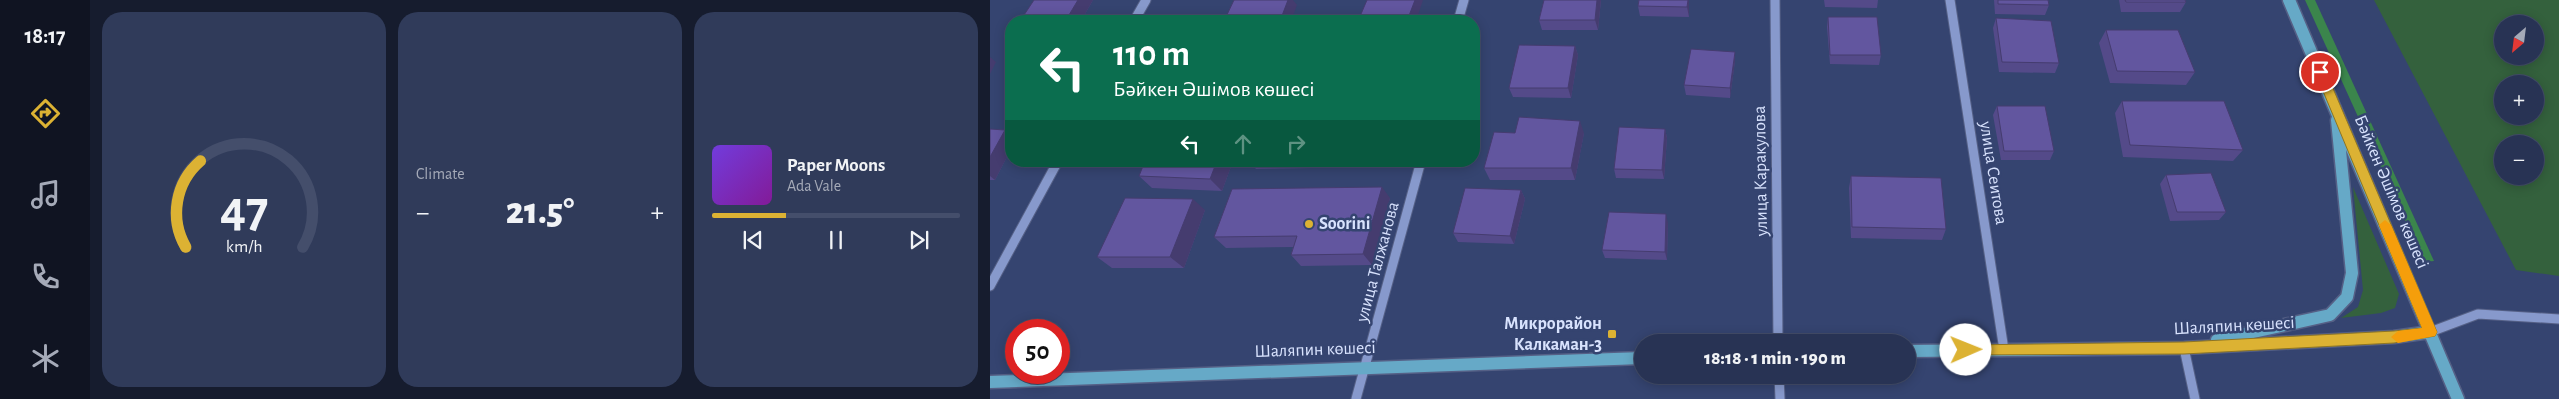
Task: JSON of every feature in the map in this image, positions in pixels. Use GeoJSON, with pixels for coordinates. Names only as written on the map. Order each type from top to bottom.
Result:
{"type":"FeatureCollection","features":[{"type":"Feature","properties":{"kind":"main road","name":"Бәйкен Әшімов көшесі"},"geometry":{"type":"LineString","coordinates":[[2289,0],[2458,399]]}},
{"type":"Feature","properties":{"kind":"main road"},"geometry":{"type":"LineString","coordinates":[[2184,348],[2330,315],[2344,304],[2351,291],[2352,273],[2336,108]]}},
{"type":"Feature","properties":{"kind":"main road","name":"Шаляпин көшесі"},"geometry":{"type":"LineString","coordinates":[[1916,351],[2184,348],[2394,337],[2430,332]]}},
{"type":"Feature","properties":{"kind":"main road","name":"Шаляпин көшесі"},"geometry":{"type":"LineString","coordinates":[[990,382],[1634,358]]}},
{"type":"Feature","properties":{"kind":"street"},"geometry":{"type":"LineString","coordinates":[[1137,15],[1146,0]]}},
{"type":"Feature","properties":{"kind":"street"},"geometry":{"type":"LineString","coordinates":[[1460,15],[1464,0]]}},
{"type":"Feature","properties":{"kind":"street","name":"улица Каракулова"},"geometry":{"type":"LineString","coordinates":[[1775,0],[1778,334]]}},
{"type":"Feature","properties":{"kind":"street","name":"улица Сеитова"},"geometry":{"type":"LineString","coordinates":[[1950,0],[2004,350]]}},
{"type":"Feature","properties":{"kind":"street"},"geometry":{"type":"LineString","coordinates":[[990,286],[1055,167]]}},
{"type":"Feature","properties":{"kind":"street","name":"улица Талжанова"},"geometry":{"type":"LineString","coordinates":[[1356,399],[1419,167]]}},
{"type":"Feature","properties":{"kind":"street","name":"Шаляпин көшесі"},"geometry":{"type":"LineString","coordinates":[[2430,332],[2478,314],[2559,319]]}},
{"type":"Feature","properties":{"kind":"street"},"geometry":{"type":"LineString","coordinates":[[2184,348],[2195,399]]}},
{"type":"Feature","properties":{"kind":"street"},"geometry":{"type":"LineString","coordinates":[[1779,384],[1780,399]]}},
{"type":"Feature","properties":{"kind":"green space"},"geometry":{"type":"Polygon","coordinates":[[[2305,0],[2315,0],[2434,261],[2424,262],[2305,0]]]}},
{"type":"Feature","properties":{"kind":"green space"},"geometry":{"type":"Polygon","coordinates":[[[2374,0],[2559,0],[2559,276],[2516,270],[2374,0]]]}},
{"type":"Feature","properties":{"kind":"green space"},"geometry":{"type":"Polygon","coordinates":[[[2353,187],[2399,294],[2395,308],[2381,313],[2341,318],[2358,307],[2363,290],[2353,187]]]}},
{"type":"Feature","properties":{"kind":"building"},"geometry":{"type":"Polygon","coordinates":[[[1034,0],[1078,0],[1069,15],[1024,15],[1034,0]]]}},
{"type":"Feature","properties":{"kind":"building"},"geometry":{"type":"Polygon","coordinates":[[[1234,0],[1288,0],[1282,15],[1227,15],[1234,0]]]}},
{"type":"Feature","properties":{"kind":"building"},"geometry":{"type":"Polygon","coordinates":[[[1367,0],[1415,0],[1409,15],[1361,15],[1367,0]]]}},
{"type":"Feature","properties":{"kind":"building"},"geometry":{"type":"Polygon","coordinates":[[[1544,0],[1597,0],[1595,20],[1539,20],[1544,0]]]}},
{"type":"Feature","properties":{"kind":"building"},"geometry":{"type":"Polygon","coordinates":[[[1639,0],[1688,0],[1687,7],[1638,6],[1639,0]]]}},
{"type":"Feature","properties":{"kind":"building"},"geometry":{"type":"Polygon","coordinates":[[[1998,0],[2048,0],[2049,5],[1998,4],[1998,0]]]}},
{"type":"Feature","properties":{"kind":"building"},"geometry":{"type":"Polygon","coordinates":[[[2125,0],[2185,0],[2186,2],[2126,2],[2125,0]]]}},
{"type":"Feature","properties":{"kind":"building"},"geometry":{"type":"Polygon","coordinates":[[[1828,17],[1877,17],[1881,55],[1830,55],[1828,17]]]}},
{"type":"Feature","properties":{"kind":"building"},"geometry":{"type":"Polygon","coordinates":[[[1996,18],[2051,21],[2059,63],[2002,62],[1996,18]]]}},
{"type":"Feature","properties":{"kind":"building"},"geometry":{"type":"Polygon","coordinates":[[[2106,30],[2178,30],[2195,72],[2117,71],[2106,30]]]}},
{"type":"Feature","properties":{"kind":"building"},"geometry":{"type":"Polygon","coordinates":[[[1519,45],[1575,46],[1568,88],[1509,88],[1519,45]]]}},
{"type":"Feature","properties":{"kind":"building"},"geometry":{"type":"Polygon","coordinates":[[[1691,49],[1735,52],[1730,88],[1684,85],[1691,49]]]}},
{"type":"Feature","properties":{"kind":"building"},"geometry":{"type":"Polygon","coordinates":[[[2122,101],[2224,101],[2243,150],[2130,145],[2122,101]]]}},
{"type":"Feature","properties":{"kind":"building"},"geometry":{"type":"Polygon","coordinates":[[[1997,106],[2045,106],[2054,151],[2004,151],[1997,106]]]}},
{"type":"Feature","properties":{"kind":"building"},"geometry":{"type":"Polygon","coordinates":[[[1519,117],[1580,121],[1571,168],[1484,168],[1494,132],[1515,133],[1519,117]]]}},
{"type":"Feature","properties":{"kind":"building"},"geometry":{"type":"Polygon","coordinates":[[[1619,127],[1665,129],[1662,170],[1614,169],[1619,127]]]}},
{"type":"Feature","properties":{"kind":"building"},"geometry":{"type":"Polygon","coordinates":[[[990,129],[1005,130],[990,157],[990,129]]]}},
{"type":"Feature","properties":{"kind":"building"},"geometry":{"type":"Polygon","coordinates":[[[1143,167],[1215,167],[1210,179],[1139,176],[1143,167]]]}},
{"type":"Feature","properties":{"kind":"building"},"geometry":{"type":"Polygon","coordinates":[[[2211,173],[2226,212],[2177,212],[2166,175],[2211,173]]]}},
{"type":"Feature","properties":{"kind":"building"},"geometry":{"type":"Polygon","coordinates":[[[1851,176],[1941,178],[1946,229],[1852,227],[1851,176]]]}},
{"type":"Feature","properties":{"kind":"building","name":"Soorini"},"geometry":{"type":"Polygon","coordinates":[[[1382,187],[1363,254],[1291,255],[1297,236],[1214,237],[1232,189],[1382,187]]]}},
{"type":"Feature","properties":{"kind":"building"},"geometry":{"type":"Polygon","coordinates":[[[1465,188],[1521,190],[1510,236],[1453,233],[1465,188]]]}},
{"type":"Feature","properties":{"kind":"building"},"geometry":{"type":"Polygon","coordinates":[[[1125,198],[1193,199],[1170,257],[1097,257],[1125,198]]]}},
{"type":"Feature","properties":{"kind":"building"},"geometry":{"type":"Polygon","coordinates":[[[1609,212],[1666,214],[1665,252],[1602,250],[1609,212]]]}},
{"type":"Feature","properties":{"kind":"slow traffic"},"geometry":{"type":"LineString","coordinates":[[2385,225],[2430,332],[2398,337]]}},
{"type":"Feature","properties":{"kind":"place","name":"Soorini"},"geometry":{"type":"Point","coordinates":[1309,224]}},
{"type":"Feature","properties":{"kind":"place","name":"Микрорайон Калкаман-3"},"geometry":{"type":"Point","coordinates":[1612,334]}},
{"type":"Feature","properties":{"kind":"route"},"geometry":{"type":"LineString","coordinates":[[1966,350],[2184,348],[2394,337],[2430,332],[2320,72]]}}]}
